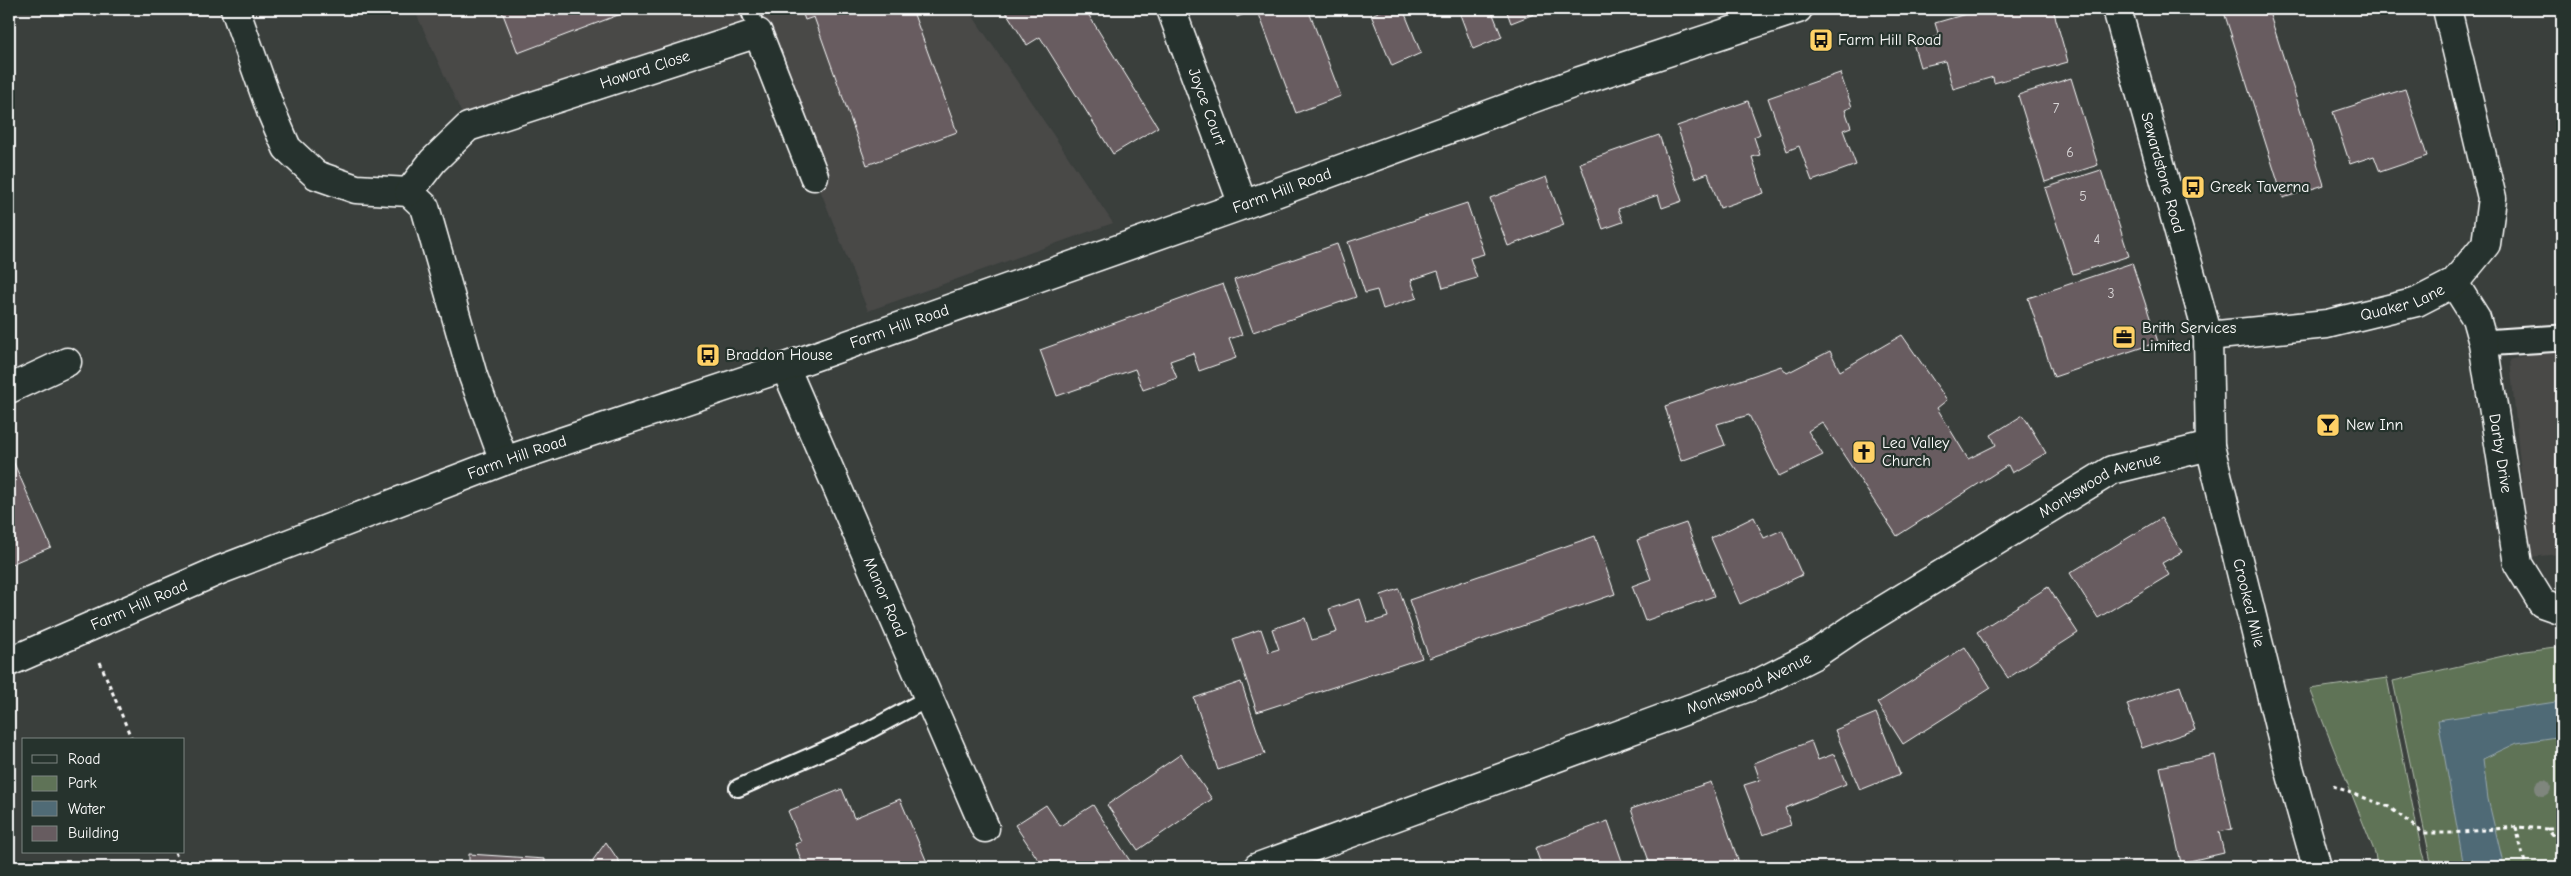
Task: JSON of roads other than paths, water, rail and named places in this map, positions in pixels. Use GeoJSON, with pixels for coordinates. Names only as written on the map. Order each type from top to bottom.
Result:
{"type":"FeatureCollection","features":[{"type":"Feature","properties":{"kind":"street"},"geometry":{"type":"LineString","coordinates":[[235,9],[271,111],[287,148],[316,175],[356,189],[409,192],[425,207],[473,376],[504,461]]}},
{"type":"Feature","properties":{"kind":"street","name":"Joyce Court"},"geometry":{"type":"LineString","coordinates":[[1171,9],[1243,205]]}},
{"type":"Feature","properties":{"kind":"street","name":"Farm Hill Road"},"geometry":{"type":"LineString","coordinates":[[9,662],[220,570],[504,461],[785,367],[1243,205],[1580,81],[1798,9]]}},
{"type":"Feature","properties":{"kind":"street","name":"Sewardstone Road"},"geometry":{"type":"LineString","coordinates":[[2117,9],[2208,336]]}},
{"type":"Feature","properties":{"kind":"street","name":"Quaker Lane"},"geometry":{"type":"LineString","coordinates":[[2208,336],[2327,324],[2417,302],[2454,283],[2486,244],[2492,198],[2447,9]]}},
{"type":"Feature","properties":{"kind":"street","name":"Howard Close"},"geometry":{"type":"LineString","coordinates":[[409,192],[433,161],[468,127],[754,21],[814,176]]}},
{"type":"Feature","properties":{"kind":"street","name":"Darby Drive"},"geometry":{"type":"LineString","coordinates":[[2454,283],[2476,318],[2484,343],[2518,564],[2542,603],[2562,610]]}},
{"type":"Feature","properties":{"kind":"street","name":"Crooked Mile"},"geometry":{"type":"LineString","coordinates":[[2208,336],[2210,446],[2290,771],[2317,867]]}},
{"type":"Feature","properties":{"kind":"street"},"geometry":{"type":"LineString","coordinates":[[2484,343],[2562,338]]}},
{"type":"Feature","properties":{"kind":"street"},"geometry":{"type":"LineString","coordinates":[[9,389],[67,362]]}},
{"type":"Feature","properties":{"kind":"street","name":"Manor Road"},"geometry":{"type":"LineString","coordinates":[[785,367],[985,828]]}},
{"type":"Feature","properties":{"kind":"street","name":"Monkswood Avenue"},"geometry":{"type":"LineString","coordinates":[[1258,867],[1756,684],[1814,655],[1857,626],[2112,470],[2210,446]]}},
{"type":"Feature","properties":{"kind":"lane"},"geometry":{"type":"LineString","coordinates":[[738,788],[862,734],[929,698]]}},
{"type":"Feature","properties":{"kind":"water"},"geometry":{"type":"Polygon","coordinates":[[[2562,701],[2562,736],[2517,743],[2483,759],[2488,799],[2504,867],[2464,867],[2438,720],[2562,701]]]}},
{"type":"Feature","properties":{"kind":"place","name":"Farm Hill Road"},"geometry":{"type":"Point","coordinates":[1821,40]}},
{"type":"Feature","properties":{"kind":"place","name":"Greek Taverna"},"geometry":{"type":"Point","coordinates":[2193,187]}},
{"type":"Feature","properties":{"kind":"place","name":"Brith Services Limited"},"geometry":{"type":"Point","coordinates":[2124,337]}},
{"type":"Feature","properties":{"kind":"place","name":"Braddon House"},"geometry":{"type":"Point","coordinates":[708,355]}},
{"type":"Feature","properties":{"kind":"place","name":"New Inn"},"geometry":{"type":"Point","coordinates":[2328,425]}},
{"type":"Feature","properties":{"kind":"place","name":"Lea Valley Church"},"geometry":{"type":"Point","coordinates":[1864,452]}}]}
